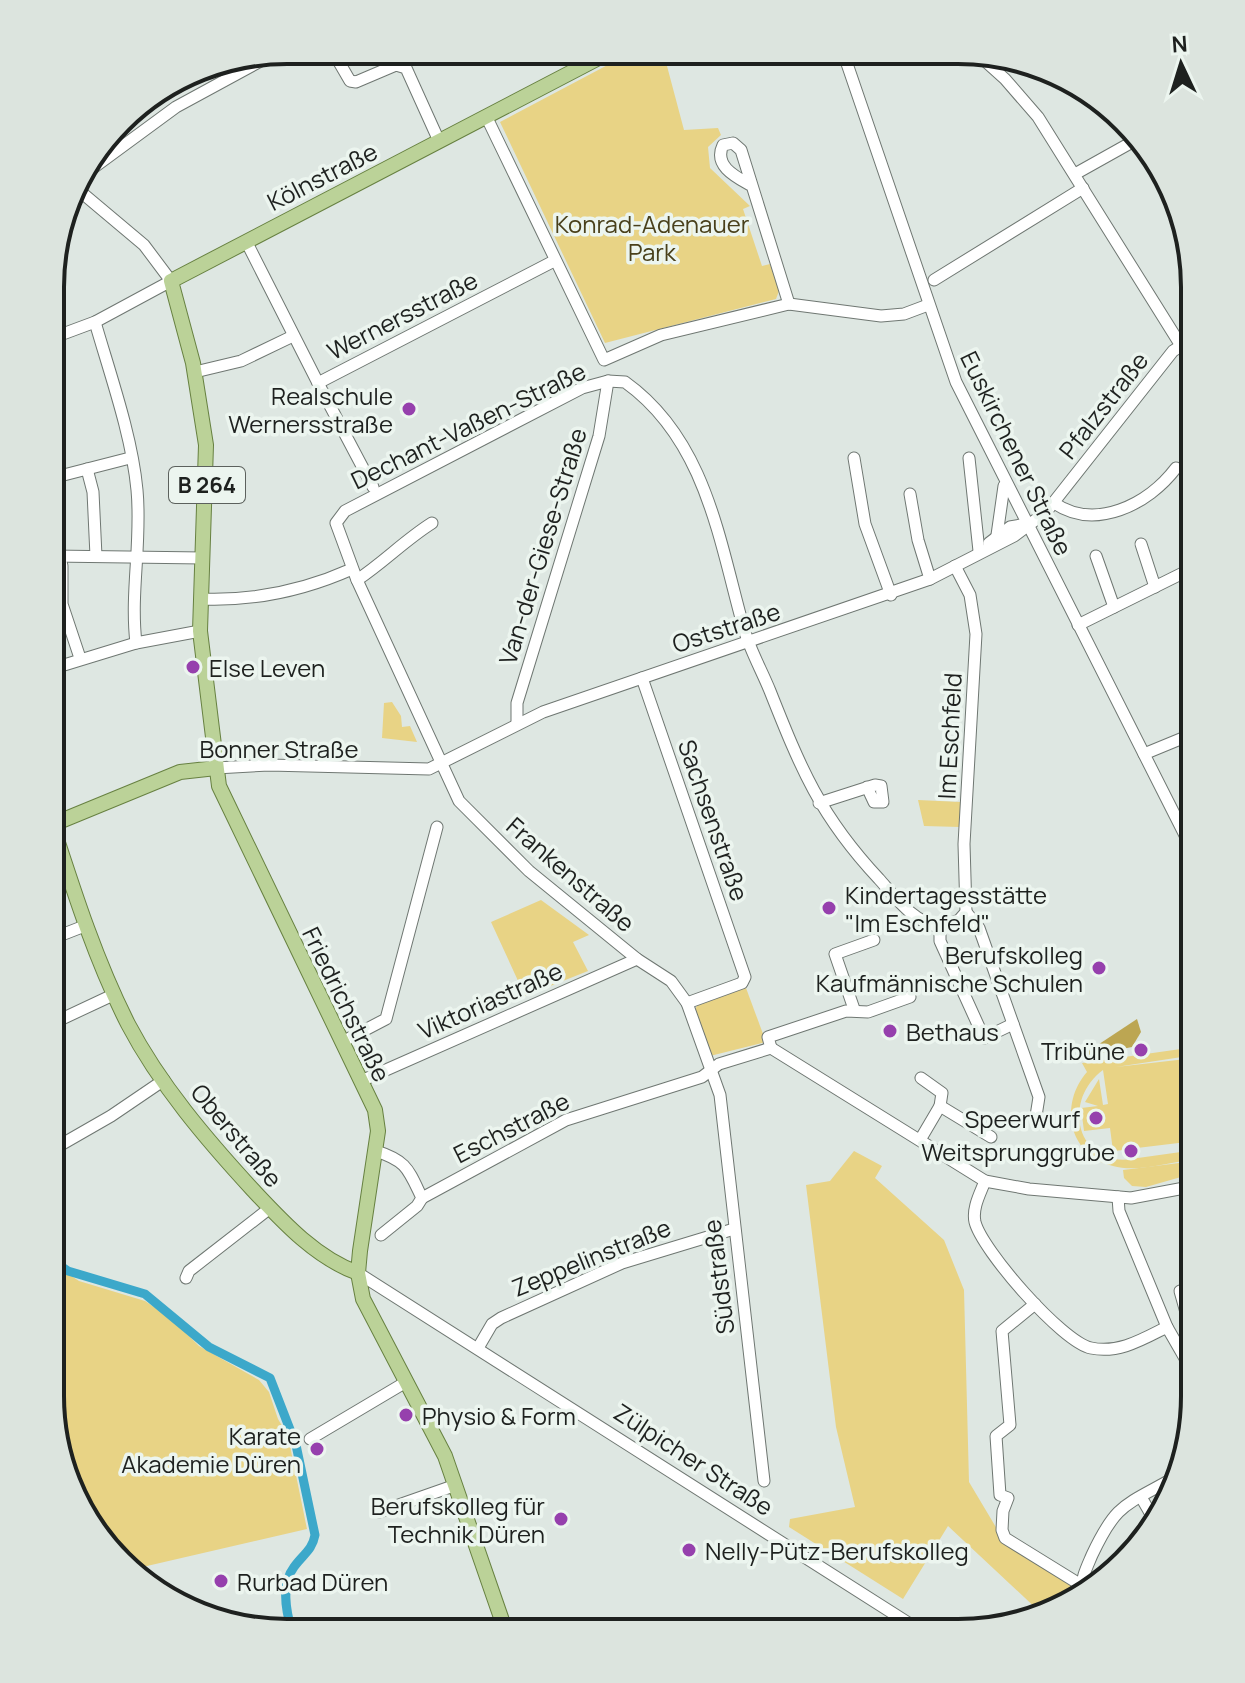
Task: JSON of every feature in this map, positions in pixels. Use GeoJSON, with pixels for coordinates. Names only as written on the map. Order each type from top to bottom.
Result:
{"type":"FeatureCollection","features":[{"type":"Feature","properties":{"kind":"main road","name":"Kölnstraße"},"geometry":{"type":"LineString","coordinates":[[171,281],[587,64]]}},
{"type":"Feature","properties":{"kind":"main road","name":"B 264"},"geometry":{"type":"LineString","coordinates":[[171,281],[195,372],[206,445],[200,631],[216,768]]}},
{"type":"Feature","properties":{"kind":"main road","name":"Bonner Straße"},"geometry":{"type":"LineString","coordinates":[[64,819],[180,772],[216,768]]}},
{"type":"Feature","properties":{"kind":"main road","name":"Friedrichstraße"},"geometry":{"type":"LineString","coordinates":[[216,768],[222,795],[378,1121],[358,1273]]}},
{"type":"Feature","properties":{"kind":"main road","name":"Oberstraße"},"geometry":{"type":"LineString","coordinates":[[64,860],[129,1026],[164,1080],[213,1147],[270,1208],[316,1249],[358,1273]]}},
{"type":"Feature","properties":{"kind":"main road"},"geometry":{"type":"LineString","coordinates":[[358,1273],[365,1306],[437,1439],[502,1619]]}},
{"type":"Feature","properties":{"kind":"street"},"geometry":{"type":"LineString","coordinates":[[340,64],[350,81],[356,82],[396,65],[406,68],[439,141]]}},
{"type":"Feature","properties":{"kind":"street","name":"Euskirchener Straße"},"geometry":{"type":"LineString","coordinates":[[847,64],[956,382],[1181,827]]}},
{"type":"Feature","properties":{"kind":"street"},"geometry":{"type":"LineString","coordinates":[[105,159],[176,107],[249,67]]}},
{"type":"Feature","properties":{"kind":"street"},"geometry":{"type":"LineString","coordinates":[[992,67],[1038,117],[1180,345]]}},
{"type":"Feature","properties":{"kind":"street"},"geometry":{"type":"LineString","coordinates":[[486,116],[604,360],[661,335],[789,304],[881,316],[904,314],[928,305]]}},
{"type":"Feature","properties":{"kind":"street"},"geometry":{"type":"LineString","coordinates":[[1075,174],[1129,144]]}},
{"type":"Feature","properties":{"kind":"street"},"geometry":{"type":"LineString","coordinates":[[752,186],[789,304]]}},
{"type":"Feature","properties":{"kind":"street"},"geometry":{"type":"LineString","coordinates":[[934,280],[1083,188]]}},
{"type":"Feature","properties":{"kind":"street"},"geometry":{"type":"LineString","coordinates":[[85,195],[144,245],[171,281]]}},
{"type":"Feature","properties":{"kind":"street","name":"Wernersstraße"},"geometry":{"type":"LineString","coordinates":[[246,241],[318,383],[554,261]]}},
{"type":"Feature","properties":{"kind":"street","name":"Kölnstraße"},"geometry":{"type":"LineString","coordinates":[[64,334],[95,322],[152,294],[171,281]]}},
{"type":"Feature","properties":{"kind":"street"},"geometry":{"type":"LineString","coordinates":[[95,322],[137,492],[139,556],[133,615],[136,643]]}},
{"type":"Feature","properties":{"kind":"street","name":"Wernersstraße"},"geometry":{"type":"LineString","coordinates":[[195,372],[241,361],[293,336]]}},
{"type":"Feature","properties":{"kind":"street","name":"Pfalzstraße"},"geometry":{"type":"LineString","coordinates":[[1026,524],[1054,503],[1180,345]]}},
{"type":"Feature","properties":{"kind":"street"},"geometry":{"type":"LineString","coordinates":[[613,381],[631,386],[685,445],[724,542],[749,642],[798,763],[819,803],[848,846],[923,922],[940,927],[959,920],[966,912]]}},
{"type":"Feature","properties":{"kind":"street","name":"Dechant-Vaßen-Straße"},"geometry":{"type":"LineString","coordinates":[[340,516],[582,388],[613,381]]}},
{"type":"Feature","properties":{"kind":"street","name":"Van-der-Giese-Straße"},"geometry":{"type":"LineString","coordinates":[[517,722],[517,703],[613,381]]}},
{"type":"Feature","properties":{"kind":"street"},"geometry":{"type":"LineString","coordinates":[[318,383],[373,487]]}},
{"type":"Feature","properties":{"kind":"street"},"geometry":{"type":"LineString","coordinates":[[64,475],[130,458]]}},
{"type":"Feature","properties":{"kind":"street"},"geometry":{"type":"LineString","coordinates":[[854,458],[865,524],[891,595]]}},
{"type":"Feature","properties":{"kind":"street"},"geometry":{"type":"LineString","coordinates":[[969,458],[979,551]]}},
{"type":"Feature","properties":{"kind":"street"},"geometry":{"type":"LineString","coordinates":[[1054,503],[1079,515],[1109,514],[1142,498],[1176,468]]}},
{"type":"Feature","properties":{"kind":"street"},"geometry":{"type":"LineString","coordinates":[[87,469],[93,492],[96,556]]}},
{"type":"Feature","properties":{"kind":"street"},"geometry":{"type":"LineString","coordinates":[[997,535],[1004,481]]}},
{"type":"Feature","properties":{"kind":"street"},"geometry":{"type":"LineString","coordinates":[[910,494],[918,540],[930,579]]}},
{"type":"Feature","properties":{"kind":"street","name":"Frankenstraße"},"geometry":{"type":"LineString","coordinates":[[340,516],[336,530],[451,792],[472,817],[539,880],[637,959],[677,986],[687,1003]]}},
{"type":"Feature","properties":{"kind":"street"},"geometry":{"type":"LineString","coordinates":[[202,599],[240,599],[355,574],[387,560],[403,542],[432,523]]}},
{"type":"Feature","properties":{"kind":"street","name":"Oststraße"},"geometry":{"type":"LineString","coordinates":[[441,765],[517,722],[930,579],[979,551],[1014,536],[1026,524]]}},
{"type":"Feature","properties":{"kind":"street","name":"Oststraße"},"geometry":{"type":"LineString","coordinates":[[979,551],[1010,527],[1026,524]]}},
{"type":"Feature","properties":{"kind":"street"},"geometry":{"type":"LineString","coordinates":[[1141,544],[1155,587]]}},
{"type":"Feature","properties":{"kind":"street"},"geometry":{"type":"LineString","coordinates":[[64,556],[203,558]]}},
{"type":"Feature","properties":{"kind":"street"},"geometry":{"type":"LineString","coordinates":[[1096,556],[1114,607]]}},
{"type":"Feature","properties":{"kind":"street","name":"Im Eschfeld"},"geometry":{"type":"LineString","coordinates":[[955,566],[970,595],[976,634],[964,858],[966,912],[979,928],[1039,1097],[1036,1116]]}},
{"type":"Feature","properties":{"kind":"street"},"geometry":{"type":"LineString","coordinates":[[1078,625],[1181,574]]}},
{"type":"Feature","properties":{"kind":"street"},"geometry":{"type":"LineString","coordinates":[[64,610],[80,658]]}},
{"type":"Feature","properties":{"kind":"street"},"geometry":{"type":"LineString","coordinates":[[64,664],[136,643],[200,631]]}},
{"type":"Feature","properties":{"kind":"street","name":"Sachsenstraße"},"geometry":{"type":"LineString","coordinates":[[642,678],[745,977],[742,983],[687,1003]]}},
{"type":"Feature","properties":{"kind":"street"},"geometry":{"type":"LineString","coordinates":[[1144,754],[1181,739]]}},
{"type":"Feature","properties":{"kind":"street","name":"Bonner Straße"},"geometry":{"type":"LineString","coordinates":[[216,768],[269,765],[422,770],[441,765]]}},
{"type":"Feature","properties":{"kind":"street"},"geometry":{"type":"LineString","coordinates":[[819,803],[867,787]]}},
{"type":"Feature","properties":{"kind":"street"},"geometry":{"type":"LineString","coordinates":[[342,1042],[386,1019],[437,827]]}},
{"type":"Feature","properties":{"kind":"street"},"geometry":{"type":"LineString","coordinates":[[64,934],[87,925]]}},
{"type":"Feature","properties":{"kind":"street"},"geometry":{"type":"LineString","coordinates":[[940,927],[940,941],[984,1038],[1013,1024]]}},
{"type":"Feature","properties":{"kind":"street"},"geometry":{"type":"LineString","coordinates":[[874,940],[835,954],[854,1009],[868,1012],[910,997]]}},
{"type":"Feature","properties":{"kind":"street","name":"Viktoriastraße"},"geometry":{"type":"LineString","coordinates":[[361,1081],[637,959]]}},
{"type":"Feature","properties":{"kind":"street"},"geometry":{"type":"LineString","coordinates":[[64,1018],[115,994]]}},
{"type":"Feature","properties":{"kind":"street","name":"Südstraße"},"geometry":{"type":"LineString","coordinates":[[687,1003],[720,1095],[764,1481]]}},
{"type":"Feature","properties":{"kind":"street","name":"Eschstraße"},"geometry":{"type":"LineString","coordinates":[[381,1235],[417,1206],[422,1198],[553,1126],[702,1077],[712,1069],[771,1048],[768,1037],[854,1009]]}},
{"type":"Feature","properties":{"kind":"street"},"geometry":{"type":"LineString","coordinates":[[771,1048],[985,1181],[1029,1189],[1118,1197],[1146,1196],[1181,1189]]}},
{"type":"Feature","properties":{"kind":"street"},"geometry":{"type":"LineString","coordinates":[[920,1140],[940,1106],[942,1093],[921,1078]]}},
{"type":"Feature","properties":{"kind":"street"},"geometry":{"type":"LineString","coordinates":[[64,1143],[164,1080]]}},
{"type":"Feature","properties":{"kind":"street"},"geometry":{"type":"LineString","coordinates":[[940,1106],[991,1137]]}},
{"type":"Feature","properties":{"kind":"street"},"geometry":{"type":"LineString","coordinates":[[376,1151],[399,1158],[405,1164],[422,1198]]}},
{"type":"Feature","properties":{"kind":"street"},"geometry":{"type":"LineString","coordinates":[[985,1181],[974,1212],[977,1227],[1035,1304],[1069,1338],[1092,1348],[1130,1345],[1167,1327]]}},
{"type":"Feature","properties":{"kind":"street"},"geometry":{"type":"LineString","coordinates":[[1118,1197],[1119,1211],[1167,1327],[1181,1351]]}},
{"type":"Feature","properties":{"kind":"street"},"geometry":{"type":"LineString","coordinates":[[186,1278],[189,1271],[270,1208]]}},
{"type":"Feature","properties":{"kind":"street","name":"Zeppelinstraße"},"geometry":{"type":"LineString","coordinates":[[478,1348],[501,1318],[622,1263],[734,1229]]}},
{"type":"Feature","properties":{"kind":"street","name":"Zülpicher Straße"},"geometry":{"type":"LineString","coordinates":[[358,1273],[902,1619]]}},
{"type":"Feature","properties":{"kind":"street"},"geometry":{"type":"LineString","coordinates":[[1035,1304],[1002,1331],[1010,1425],[996,1436],[1000,1495],[1008,1498],[1003,1511],[1002,1530],[1005,1538],[1076,1584]]}},
{"type":"Feature","properties":{"kind":"street"},"geometry":{"type":"LineString","coordinates":[[310,1439],[406,1382]]}},
{"type":"Feature","properties":{"kind":"street"},"geometry":{"type":"LineString","coordinates":[[379,1512],[456,1485]]}},
{"type":"Feature","properties":{"kind":"street"},"geometry":{"type":"LineString","coordinates":[[1086,1578],[1109,1518],[1162,1485]]}},
{"type":"Feature","properties":{"kind":"street"},"geometry":{"type":"LineString","coordinates":[[1141,1497],[1149,1510]]}},
{"type":"Feature","properties":{"kind":"green space","name":"Konrad-Adenauer Park"},"geometry":{"type":"Polygon","coordinates":[[[609,64],[666,64],[684,130],[718,128],[721,135],[708,147],[710,168],[750,206],[743,209],[762,266],[770,264],[779,291],[776,299],[605,343],[500,122],[609,64]]]}},
{"type":"Feature","properties":{"kind":"green space"},"geometry":{"type":"Polygon","coordinates":[[[392,702],[401,716],[402,727],[410,726],[417,742],[382,738],[384,703],[392,702]]]}},
{"type":"Feature","properties":{"kind":"green space"},"geometry":{"type":"Polygon","coordinates":[[[918,800],[961,802],[960,827],[924,826],[918,800]]]}},
{"type":"Feature","properties":{"kind":"green space"},"geometry":{"type":"Polygon","coordinates":[[[541,900],[589,935],[573,942],[588,971],[525,996],[491,922],[541,900]]]}},
{"type":"Feature","properties":{"kind":"green space"},"geometry":{"type":"Polygon","coordinates":[[[746,988],[766,1042],[710,1056],[695,1011],[697,1005],[746,988]]]}},
{"type":"Feature","properties":{"kind":"green space"},"geometry":{"type":"Polygon","coordinates":[[[1181,1049],[1181,1057],[1116,1067],[1181,1060],[1181,1143],[1137,1148],[1138,1158],[1181,1152],[1181,1161],[1122,1168],[1098,1160],[1086,1151],[1078,1140],[1071,1113],[1078,1085],[1087,1072],[1082,1063],[1181,1049]],[[1103,1070],[1090,1083],[1082,1098],[1079,1114],[1081,1129],[1098,1153],[1113,1159],[1132,1159],[1125,1158],[1124,1150],[1113,1151],[1110,1128],[1084,1131],[1081,1108],[1098,1106],[1085,1102],[1099,1079],[1103,1105],[1108,1104],[1103,1070]]]}},
{"type":"Feature","properties":{"kind":"green space"},"geometry":{"type":"Polygon","coordinates":[[[854,1151],[882,1166],[875,1178],[944,1240],[964,1290],[969,1482],[1003,1539],[1075,1582],[1075,1585],[1056,1596],[1033,1605],[948,1526],[903,1599],[789,1527],[790,1519],[855,1507],[836,1427],[806,1185],[830,1181],[854,1151]]]}},
{"type":"Feature","properties":{"kind":"green space"},"geometry":{"type":"Polygon","coordinates":[[[1181,1163],[1181,1177],[1146,1187],[1132,1186],[1124,1178],[1123,1170],[1181,1163]]]}},
{"type":"Feature","properties":{"kind":"green space"},"geometry":{"type":"Polygon","coordinates":[[[64,1271],[79,1281],[145,1301],[172,1319],[199,1346],[259,1380],[269,1392],[278,1419],[288,1436],[307,1529],[144,1567],[129,1554],[110,1532],[87,1494],[68,1439],[64,1396],[64,1271]]]}},
{"type":"Feature","properties":{"kind":"shaded area"},"geometry":{"type":"Polygon","coordinates":[[[1137,1019],[1141,1032],[1132,1047],[1078,1058],[1137,1019]]]}},
{"type":"Feature","properties":{"kind":"waterway"},"geometry":{"type":"LineString","coordinates":[[64,1268],[145,1294],[209,1347],[270,1378],[296,1445],[315,1535],[312,1545],[294,1567],[287,1582],[290,1619]]}},
{"type":"Feature","properties":{"kind":"place","name":"Realschule Wernersstraße"},"geometry":{"type":"Point","coordinates":[409,409]}},
{"type":"Feature","properties":{"kind":"place","name":"Else Leven"},"geometry":{"type":"Point","coordinates":[193,667]}},
{"type":"Feature","properties":{"kind":"place","name":"Kindertagesstätte \"Im Eschfeld\""},"geometry":{"type":"Point","coordinates":[829,908]}},
{"type":"Feature","properties":{"kind":"place","name":"Berufskolleg Kaufmännische Schulen"},"geometry":{"type":"Point","coordinates":[1099,968]}},
{"type":"Feature","properties":{"kind":"place","name":"Bethaus"},"geometry":{"type":"Point","coordinates":[890,1031]}},
{"type":"Feature","properties":{"kind":"place","name":"Tribüne"},"geometry":{"type":"Point","coordinates":[1141,1050]}},
{"type":"Feature","properties":{"kind":"place","name":"Speerwurf"},"geometry":{"type":"Point","coordinates":[1096,1118]}},
{"type":"Feature","properties":{"kind":"place","name":"Weitsprunggrube"},"geometry":{"type":"Point","coordinates":[1131,1151]}},
{"type":"Feature","properties":{"kind":"place","name":"Physio & Form"},"geometry":{"type":"Point","coordinates":[406,1415]}},
{"type":"Feature","properties":{"kind":"place","name":"Karate Akademie Düren"},"geometry":{"type":"Point","coordinates":[317,1449]}},
{"type":"Feature","properties":{"kind":"place","name":"Berufskolleg für Technik Düren"},"geometry":{"type":"Point","coordinates":[561,1519]}},
{"type":"Feature","properties":{"kind":"place","name":"Nelly-Pütz-Berufskolleg"},"geometry":{"type":"Point","coordinates":[689,1550]}},
{"type":"Feature","properties":{"kind":"place","name":"Rurbad Düren"},"geometry":{"type":"Point","coordinates":[221,1581]}}]}
